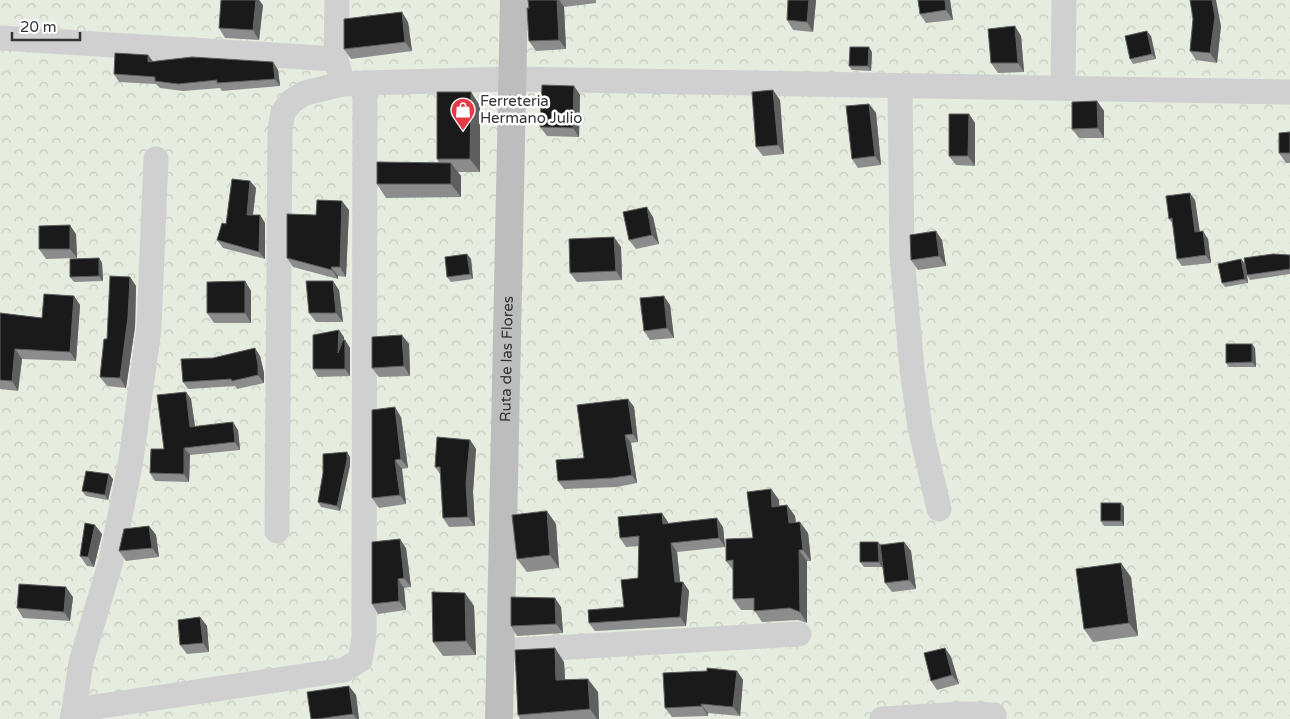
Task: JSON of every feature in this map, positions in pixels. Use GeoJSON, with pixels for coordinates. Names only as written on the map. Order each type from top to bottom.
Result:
{"type":"FeatureCollection","features":[{"type":"Feature","properties":{"kind":"main road","name":"Ruta de las Flores"},"geometry":{"type":"LineString","coordinates":[[499,719],[514,0]]}},
{"type":"Feature","properties":{"kind":"street"},"geometry":{"type":"LineString","coordinates":[[156,159],[149,328],[131,460],[111,561],[81,662],[73,715],[344,670],[360,660],[364,628],[354,83],[336,59],[337,0]]}},
{"type":"Feature","properties":{"kind":"street"},"geometry":{"type":"LineString","coordinates":[[1063,88],[1064,0]]}},
{"type":"Feature","properties":{"kind":"street"},"geometry":{"type":"LineString","coordinates":[[0,38],[336,59]]}},
{"type":"Feature","properties":{"kind":"street"},"geometry":{"type":"LineString","coordinates":[[277,531],[280,129],[283,112],[292,101],[305,93],[354,83],[513,80],[1290,92]]}},
{"type":"Feature","properties":{"kind":"street"},"geometry":{"type":"LineString","coordinates":[[900,86],[902,256],[912,368],[920,427],[938,509]]}},
{"type":"Feature","properties":{"kind":"street"},"geometry":{"type":"LineString","coordinates":[[500,651],[799,634]]}},
{"type":"Feature","properties":{"kind":"street"},"geometry":{"type":"LineString","coordinates":[[882,719],[963,714],[994,715]]}},
{"type":"Feature","properties":{"kind":"green space"},"geometry":{"type":"Polygon","coordinates":[[[0,0],[1290,0],[1290,719],[0,719],[0,0]]]}},
{"type":"Feature","properties":{"kind":"building"},"geometry":{"type":"Polygon","coordinates":[[[221,0],[256,0],[253,30],[219,28],[221,0]]]}},
{"type":"Feature","properties":{"kind":"building"},"geometry":{"type":"Polygon","coordinates":[[[528,0],[557,0],[559,40],[529,41],[528,0]]]}},
{"type":"Feature","properties":{"kind":"building"},"geometry":{"type":"Polygon","coordinates":[[[788,0],[809,0],[807,22],[787,20],[788,0]]]}},
{"type":"Feature","properties":{"kind":"building"},"geometry":{"type":"Polygon","coordinates":[[[918,0],[945,0],[946,10],[920,14],[918,0]]]}},
{"type":"Feature","properties":{"kind":"building"},"geometry":{"type":"Polygon","coordinates":[[[1190,0],[1212,0],[1215,17],[1210,53],[1190,51],[1193,19],[1190,0]]]}},
{"type":"Feature","properties":{"kind":"building"},"geometry":{"type":"Polygon","coordinates":[[[402,12],[405,42],[344,49],[344,19],[402,12]]]}},
{"type":"Feature","properties":{"kind":"building"},"geometry":{"type":"Polygon","coordinates":[[[1015,26],[1018,63],[991,63],[988,29],[1015,26]]]}},
{"type":"Feature","properties":{"kind":"building"},"geometry":{"type":"Polygon","coordinates":[[[1147,31],[1152,54],[1130,59],[1125,36],[1147,31]]]}},
{"type":"Feature","properties":{"kind":"building"},"geometry":{"type":"Polygon","coordinates":[[[850,47],[869,47],[868,66],[849,66],[850,47]]]}},
{"type":"Feature","properties":{"kind":"building"},"geometry":{"type":"Polygon","coordinates":[[[115,53],[148,55],[148,62],[192,57],[273,62],[275,79],[217,83],[217,80],[178,84],[155,81],[155,77],[114,74],[115,53]]]}},
{"type":"Feature","properties":{"kind":"building"},"geometry":{"type":"Polygon","coordinates":[[[542,85],[574,86],[573,128],[540,127],[542,85]]]}},
{"type":"Feature","properties":{"kind":"building"},"geometry":{"type":"Polygon","coordinates":[[[773,90],[778,145],[756,147],[752,92],[773,90]]]}},
{"type":"Feature","properties":{"kind":"building"},"geometry":{"type":"Polygon","coordinates":[[[437,92],[471,92],[470,159],[437,159],[437,92]]]}},
{"type":"Feature","properties":{"kind":"building"},"geometry":{"type":"Polygon","coordinates":[[[1097,101],[1098,128],[1072,129],[1072,102],[1097,101]]]}},
{"type":"Feature","properties":{"kind":"building"},"geometry":{"type":"Polygon","coordinates":[[[869,104],[875,156],[852,159],[846,106],[869,104]]]}},
{"type":"Feature","properties":{"kind":"building"},"geometry":{"type":"Polygon","coordinates":[[[949,114],[969,114],[968,156],[949,156],[949,114]]]}},
{"type":"Feature","properties":{"kind":"building"},"geometry":{"type":"Polygon","coordinates":[[[1290,132],[1290,153],[1279,153],[1279,133],[1290,132]]]}},
{"type":"Feature","properties":{"kind":"building"},"geometry":{"type":"Polygon","coordinates":[[[377,162],[451,163],[451,184],[377,184],[377,162]]]}},
{"type":"Feature","properties":{"kind":"building"},"geometry":{"type":"Polygon","coordinates":[[[232,179],[250,181],[247,215],[260,215],[259,252],[217,240],[222,223],[226,224],[232,179]]]}},
{"type":"Feature","properties":{"kind":"building"},"geometry":{"type":"Polygon","coordinates":[[[1190,193],[1195,232],[1203,231],[1206,255],[1177,259],[1172,218],[1169,219],[1166,196],[1190,193]]]}},
{"type":"Feature","properties":{"kind":"building"},"geometry":{"type":"Polygon","coordinates":[[[317,200],[342,201],[340,267],[331,267],[332,270],[287,258],[287,214],[316,215],[317,200]]]}},
{"type":"Feature","properties":{"kind":"building"},"geometry":{"type":"Polygon","coordinates":[[[647,207],[652,235],[629,240],[623,212],[647,207]]]}},
{"type":"Feature","properties":{"kind":"building"},"geometry":{"type":"Polygon","coordinates":[[[70,225],[70,249],[39,249],[39,226],[70,225]]]}},
{"type":"Feature","properties":{"kind":"building"},"geometry":{"type":"Polygon","coordinates":[[[936,231],[939,256],[911,260],[910,235],[936,231]]]}},
{"type":"Feature","properties":{"kind":"building"},"geometry":{"type":"Polygon","coordinates":[[[614,237],[616,271],[570,273],[569,239],[614,237]]]}},
{"type":"Feature","properties":{"kind":"building"},"geometry":{"type":"Polygon","coordinates":[[[467,254],[470,274],[447,277],[445,257],[467,254]]]}},
{"type":"Feature","properties":{"kind":"building"},"geometry":{"type":"Polygon","coordinates":[[[1273,254],[1290,255],[1290,269],[1247,275],[1244,258],[1273,254]]]}},
{"type":"Feature","properties":{"kind":"building"},"geometry":{"type":"Polygon","coordinates":[[[99,258],[99,276],[70,277],[70,259],[99,258]]]}},
{"type":"Feature","properties":{"kind":"building"},"geometry":{"type":"Polygon","coordinates":[[[1241,259],[1245,279],[1222,283],[1218,264],[1241,259]]]}},
{"type":"Feature","properties":{"kind":"building"},"geometry":{"type":"Polygon","coordinates":[[[110,276],[130,277],[128,317],[120,378],[100,377],[104,339],[107,339],[110,276]]]}},
{"type":"Feature","properties":{"kind":"building"},"geometry":{"type":"Polygon","coordinates":[[[245,281],[245,313],[207,313],[207,282],[245,281]]]}},
{"type":"Feature","properties":{"kind":"building"},"geometry":{"type":"Polygon","coordinates":[[[306,281],[333,281],[336,313],[309,313],[306,281]]]}},
{"type":"Feature","properties":{"kind":"building"},"geometry":{"type":"Polygon","coordinates":[[[44,294],[74,296],[70,352],[15,349],[12,381],[0,380],[0,313],[42,318],[44,294]]]}},
{"type":"Feature","properties":{"kind":"building"},"geometry":{"type":"Polygon","coordinates":[[[664,296],[667,328],[644,331],[640,298],[664,296]]]}},
{"type":"Feature","properties":{"kind":"building"},"geometry":{"type":"Polygon","coordinates":[[[339,330],[338,353],[343,340],[345,340],[345,369],[313,369],[313,335],[339,330]]]}},
{"type":"Feature","properties":{"kind":"building"},"geometry":{"type":"Polygon","coordinates":[[[402,335],[404,366],[372,368],[372,337],[402,335]]]}},
{"type":"Feature","properties":{"kind":"building"},"geometry":{"type":"Polygon","coordinates":[[[1226,344],[1252,344],[1252,362],[1226,363],[1226,344]]]}},
{"type":"Feature","properties":{"kind":"building"},"geometry":{"type":"Polygon","coordinates":[[[255,348],[258,375],[232,381],[231,379],[183,382],[181,359],[213,358],[255,348]]]}},
{"type":"Feature","properties":{"kind":"building"},"geometry":{"type":"Polygon","coordinates":[[[186,392],[190,427],[233,422],[235,442],[184,448],[184,474],[150,473],[151,449],[164,449],[157,395],[186,392]]]}},
{"type":"Feature","properties":{"kind":"building"},"geometry":{"type":"Polygon","coordinates":[[[628,399],[633,434],[625,435],[632,475],[558,481],[556,460],[584,458],[577,405],[628,399]]]}},
{"type":"Feature","properties":{"kind":"building"},"geometry":{"type":"Polygon","coordinates":[[[395,407],[401,459],[395,460],[400,495],[372,498],[372,410],[395,407]]]}},
{"type":"Feature","properties":{"kind":"building"},"geometry":{"type":"Polygon","coordinates":[[[437,437],[470,440],[466,483],[468,517],[443,518],[440,467],[435,467],[437,437]]]}},
{"type":"Feature","properties":{"kind":"building"},"geometry":{"type":"Polygon","coordinates":[[[347,452],[337,506],[318,502],[323,473],[323,454],[347,452]]]}},
{"type":"Feature","properties":{"kind":"building"},"geometry":{"type":"Polygon","coordinates":[[[86,471],[109,474],[105,495],[82,491],[86,471]]]}},
{"type":"Feature","properties":{"kind":"building"},"geometry":{"type":"Polygon","coordinates":[[[771,489],[772,507],[787,505],[789,523],[800,522],[803,550],[799,550],[800,612],[790,608],[754,611],[754,598],[733,599],[733,560],[726,561],[726,539],[753,538],[747,492],[771,489]]]}},
{"type":"Feature","properties":{"kind":"building"},"geometry":{"type":"Polygon","coordinates":[[[1101,503],[1121,503],[1121,521],[1101,521],[1101,503]]]}},
{"type":"Feature","properties":{"kind":"building"},"geometry":{"type":"Polygon","coordinates":[[[547,511],[550,555],[517,559],[512,515],[547,511]]]}},
{"type":"Feature","properties":{"kind":"building"},"geometry":{"type":"Polygon","coordinates":[[[662,513],[663,524],[717,518],[719,538],[671,543],[675,582],[683,582],[680,617],[589,623],[588,610],[624,607],[621,580],[638,578],[639,536],[620,538],[618,517],[662,513]]]}},
{"type":"Feature","properties":{"kind":"building"},"geometry":{"type":"Polygon","coordinates":[[[85,523],[95,525],[88,557],[80,556],[85,523]]]}},
{"type":"Feature","properties":{"kind":"building"},"geometry":{"type":"Polygon","coordinates":[[[149,526],[152,548],[119,551],[124,529],[149,526]]]}},
{"type":"Feature","properties":{"kind":"building"},"geometry":{"type":"Polygon","coordinates":[[[400,539],[404,578],[398,579],[399,601],[372,604],[372,542],[400,539]]]}},
{"type":"Feature","properties":{"kind":"building"},"geometry":{"type":"Polygon","coordinates":[[[860,542],[878,542],[879,562],[860,562],[860,542]]]}},
{"type":"Feature","properties":{"kind":"building"},"geometry":{"type":"Polygon","coordinates":[[[904,542],[909,580],[885,583],[880,545],[904,542]]]}},
{"type":"Feature","properties":{"kind":"building"},"geometry":{"type":"Polygon","coordinates":[[[1121,563],[1129,623],[1084,629],[1076,569],[1121,563]]]}},
{"type":"Feature","properties":{"kind":"building"},"geometry":{"type":"Polygon","coordinates":[[[19,584],[66,587],[64,612],[17,608],[19,584]]]}},
{"type":"Feature","properties":{"kind":"building"},"geometry":{"type":"Polygon","coordinates":[[[432,592],[465,593],[466,641],[433,642],[432,592]]]}},
{"type":"Feature","properties":{"kind":"building"},"geometry":{"type":"Polygon","coordinates":[[[511,597],[555,598],[556,624],[511,626],[511,597]]]}},
{"type":"Feature","properties":{"kind":"building"},"geometry":{"type":"Polygon","coordinates":[[[200,617],[203,643],[180,645],[178,620],[200,617]]]}},
{"type":"Feature","properties":{"kind":"building"},"geometry":{"type":"Polygon","coordinates":[[[555,648],[556,680],[588,679],[590,709],[518,715],[515,650],[555,648]]]}},
{"type":"Feature","properties":{"kind":"building"},"geometry":{"type":"Polygon","coordinates":[[[945,648],[952,675],[931,681],[924,653],[945,648]]]}},
{"type":"Feature","properties":{"kind":"building"},"geometry":{"type":"Polygon","coordinates":[[[707,668],[737,671],[733,707],[701,704],[702,706],[665,708],[663,673],[707,671],[707,668]]]}},
{"type":"Feature","properties":{"kind":"building"},"geometry":{"type":"Polygon","coordinates":[[[349,686],[353,714],[311,719],[307,692],[349,686]]]}},
{"type":"Feature","properties":{"kind":"place","name":"Ferreteria Hermano Julio"},"geometry":{"type":"Point","coordinates":[463,131]}}]}
